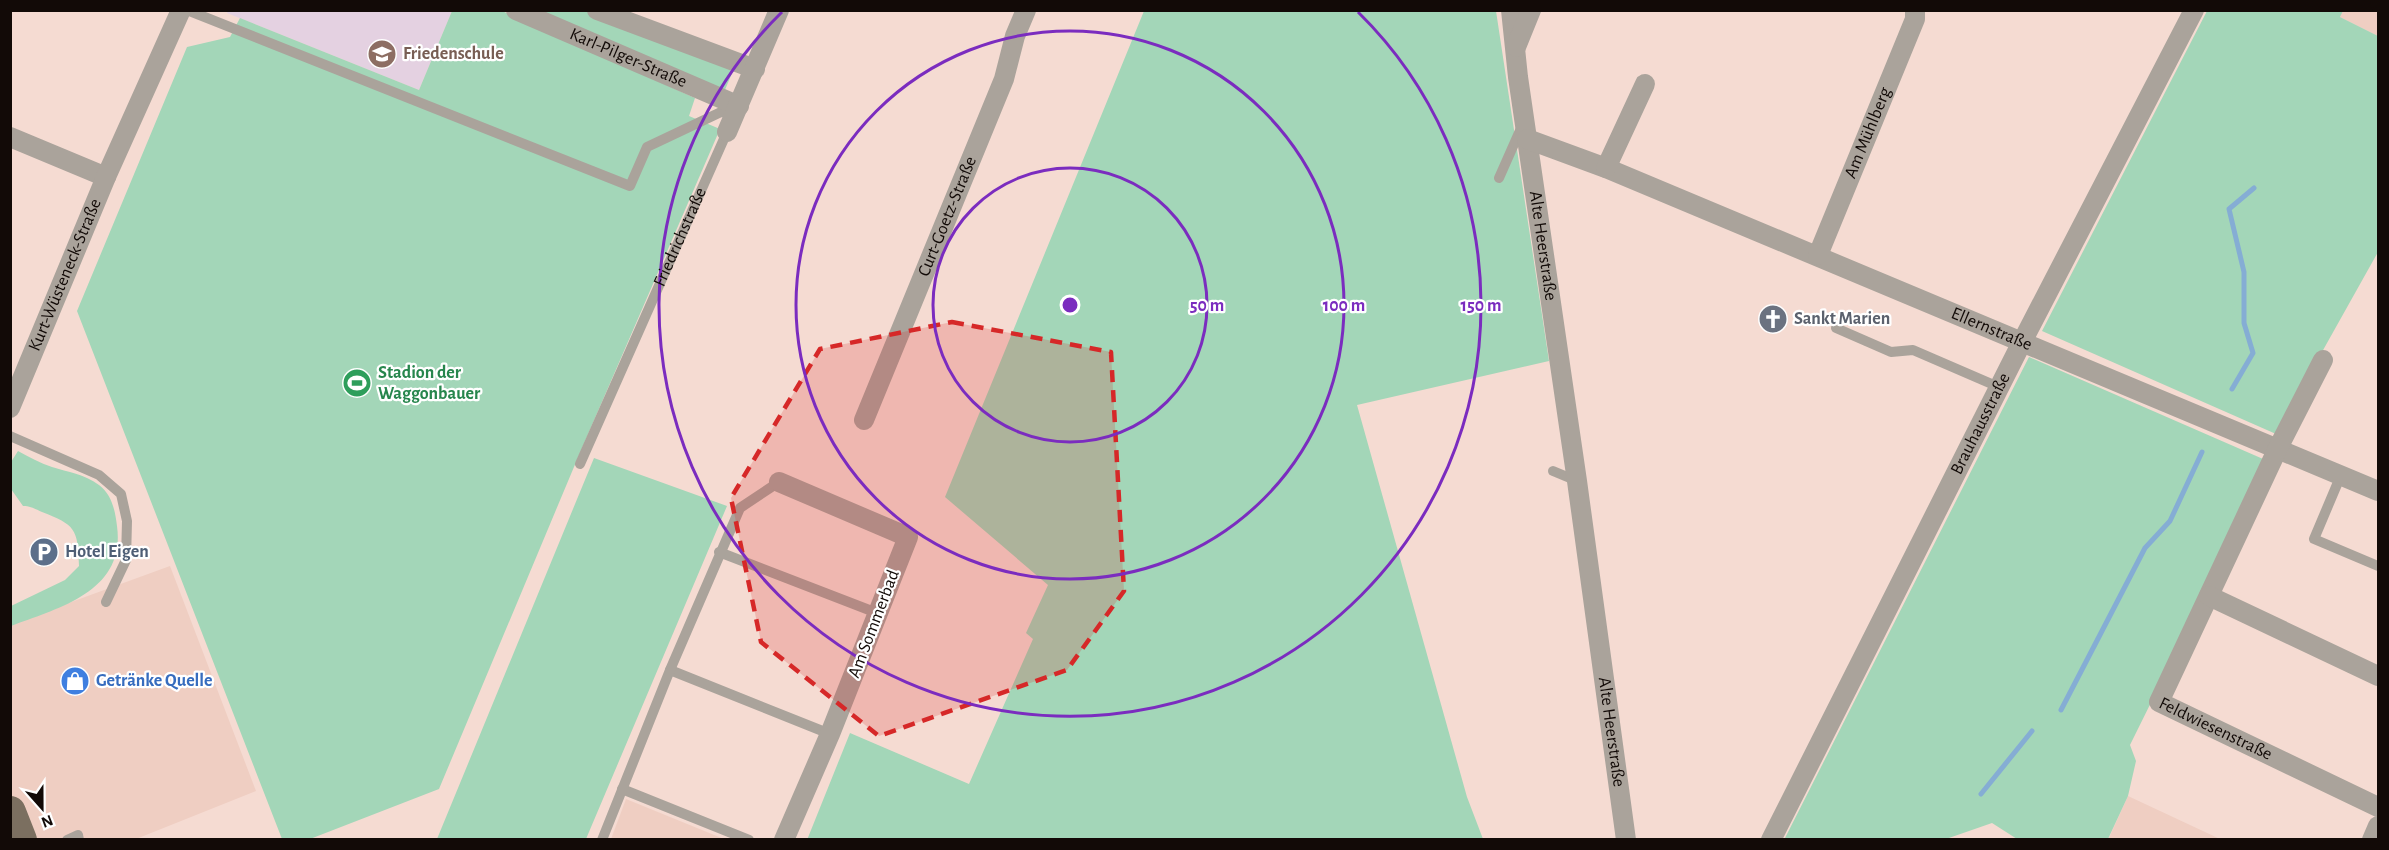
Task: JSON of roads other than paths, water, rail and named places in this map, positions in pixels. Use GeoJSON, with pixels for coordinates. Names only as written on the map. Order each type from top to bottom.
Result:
{"type":"FeatureCollection","features":[{"type":"Feature","properties":{"kind":"main road"},"geometry":{"type":"LineString","coordinates":[[10,812],[21,840]]}},
{"type":"Feature","properties":{"kind":"street","name":"Kurt-Wüsteneck-Straße"},"geometry":{"type":"LineString","coordinates":[[10,408],[106,177],[181,10]]}},
{"type":"Feature","properties":{"kind":"street","name":"Karl-Pilger-Straße"},"geometry":{"type":"LineString","coordinates":[[516,10],[738,109]]}},
{"type":"Feature","properties":{"kind":"street","name":"Karl-Pilger-Straße"},"geometry":{"type":"LineString","coordinates":[[597,10],[755,69]]}},
{"type":"Feature","properties":{"kind":"street","name":"Friedrichstraße"},"geometry":{"type":"LineString","coordinates":[[728,132],[778,10]]}},
{"type":"Feature","properties":{"kind":"street","name":"Curt-Goetz-Straße"},"geometry":{"type":"LineString","coordinates":[[864,420],[1004,80],[1015,36],[1026,10]]}},
{"type":"Feature","properties":{"kind":"street","name":"Alte Heerstraße"},"geometry":{"type":"LineString","coordinates":[[1510,10],[1626,840]]}},
{"type":"Feature","properties":{"kind":"street"},"geometry":{"type":"LineString","coordinates":[[1515,49],[1531,10]]}},
{"type":"Feature","properties":{"kind":"street","name":"Am Mühlberg"},"geometry":{"type":"LineString","coordinates":[[1818,255],[1915,19],[1915,10]]}},
{"type":"Feature","properties":{"kind":"street","name":"Brauhausstraße"},"geometry":{"type":"LineString","coordinates":[[1771,840],[2001,388],[2022,342],[2194,10]]}},
{"type":"Feature","properties":{"kind":"street"},"geometry":{"type":"LineString","coordinates":[[1606,168],[1645,84]]}},
{"type":"Feature","properties":{"kind":"street","name":"Ellernstraße"},"geometry":{"type":"LineString","coordinates":[[1526,129],[1606,168],[2379,491]]}},
{"type":"Feature","properties":{"kind":"street","name":"Kurt-Wüsteneck-Straße"},"geometry":{"type":"LineString","coordinates":[[10,137],[106,177]]}},
{"type":"Feature","properties":{"kind":"street","name":"Feldwiesenstraße"},"geometry":{"type":"LineString","coordinates":[[2323,360],[2278,448],[2159,702],[2379,807]]}},
{"type":"Feature","properties":{"kind":"street","name":"Am Sommerbad"},"geometry":{"type":"LineString","coordinates":[[779,482],[908,537],[831,734],[784,840]]}},
{"type":"Feature","properties":{"kind":"street"},"geometry":{"type":"LineString","coordinates":[[2208,596],[2379,676]]}},
{"type":"Feature","properties":{"kind":"street"},"geometry":{"type":"LineString","coordinates":[[2372,840],[2379,826]]}},
{"type":"Feature","properties":{"kind":"lane"},"geometry":{"type":"LineString","coordinates":[[187,10],[630,186],[647,147],[721,112],[738,109]]}},
{"type":"Feature","properties":{"kind":"lane"},"geometry":{"type":"LineString","coordinates":[[1499,178],[1526,129]]}},
{"type":"Feature","properties":{"kind":"lane","name":"Friedrichstraße"},"geometry":{"type":"LineString","coordinates":[[580,464],[728,132]]}},
{"type":"Feature","properties":{"kind":"lane"},"geometry":{"type":"LineString","coordinates":[[1836,328],[1891,352],[1913,350],[2001,388]]}},
{"type":"Feature","properties":{"kind":"lane"},"geometry":{"type":"LineString","coordinates":[[10,436],[99,475],[121,494],[127,521],[126,560],[106,602]]}},
{"type":"Feature","properties":{"kind":"lane"},"geometry":{"type":"LineString","coordinates":[[1553,471],[1577,481]]}},
{"type":"Feature","properties":{"kind":"lane"},"geometry":{"type":"LineString","coordinates":[[2341,475],[2314,539],[2379,566]]}},
{"type":"Feature","properties":{"kind":"lane"},"geometry":{"type":"LineString","coordinates":[[602,840],[719,552],[740,508],[779,482]]}},
{"type":"Feature","properties":{"kind":"lane"},"geometry":{"type":"LineString","coordinates":[[719,552],[877,613]]}},
{"type":"Feature","properties":{"kind":"lane"},"geometry":{"type":"LineString","coordinates":[[670,670],[831,734]]}},
{"type":"Feature","properties":{"kind":"lane"},"geometry":{"type":"LineString","coordinates":[[622,789],[749,840]]}},
{"type":"Feature","properties":{"kind":"lane"},"geometry":{"type":"LineString","coordinates":[[67,840],[78,835],[79,840]]}},
{"type":"Feature","properties":{"kind":"waterway"},"geometry":{"type":"LineString","coordinates":[[2232,389],[2253,353],[2244,323],[2244,272],[2229,209],[2254,188]]}},
{"type":"Feature","properties":{"kind":"waterway"},"geometry":{"type":"LineString","coordinates":[[2061,710],[2145,548],[2170,521],[2202,452]]}},
{"type":"Feature","properties":{"kind":"waterway"},"geometry":{"type":"LineString","coordinates":[[1981,794],[2032,731]]}},
{"type":"Feature","properties":{"kind":"place","name":"Friedenschule"},"geometry":{"type":"Point","coordinates":[382,54]}},
{"type":"Feature","properties":{"kind":"place","name":"Sankt Marien"},"geometry":{"type":"Point","coordinates":[1773,319]}},
{"type":"Feature","properties":{"kind":"place","name":"Stadion der Waggonbauer"},"geometry":{"type":"Point","coordinates":[357,383]}},
{"type":"Feature","properties":{"kind":"place","name":"Hotel Eigen"},"geometry":{"type":"Point","coordinates":[44,552]}},
{"type":"Feature","properties":{"kind":"place","name":"Getränke Quelle"},"geometry":{"type":"Point","coordinates":[75,681]}}]}
